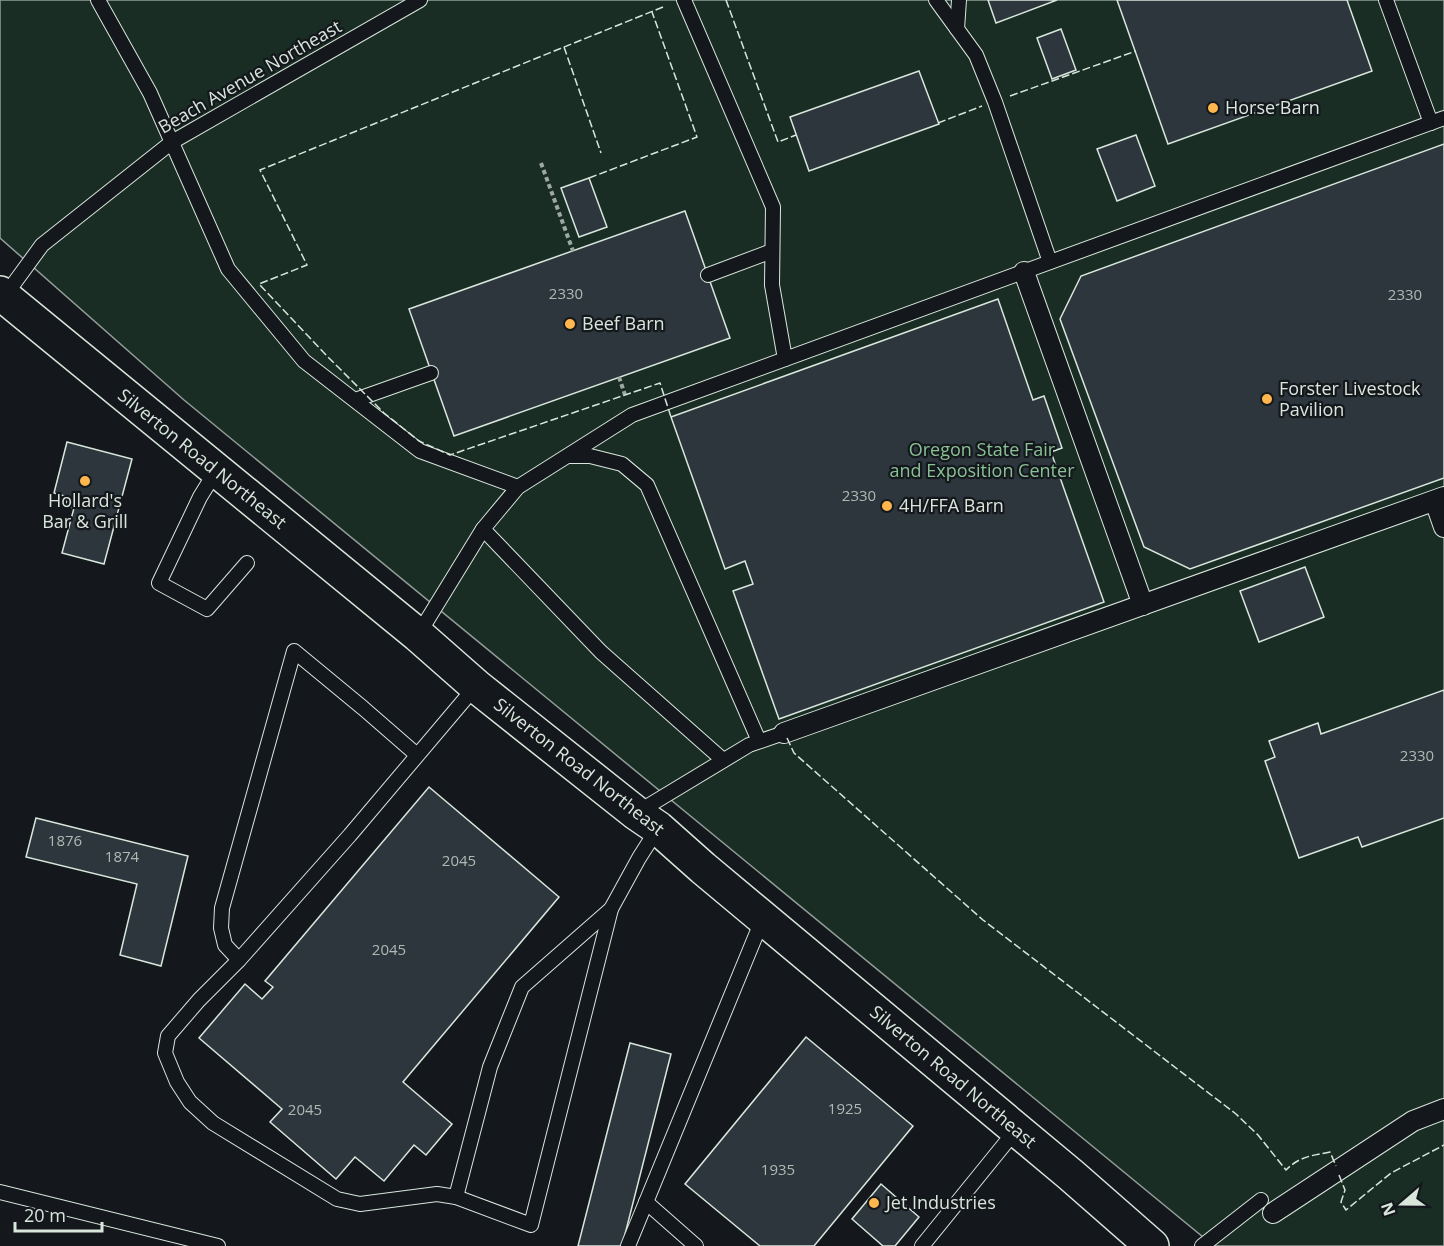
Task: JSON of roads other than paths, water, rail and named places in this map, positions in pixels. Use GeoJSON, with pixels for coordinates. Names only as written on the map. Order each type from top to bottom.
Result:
{"type":"FeatureCollection","features":[{"type":"Feature","properties":{"kind":"main road","name":"Silverton Road Northeast"},"geometry":{"type":"LineString","coordinates":[[2,295],[418,635],[476,686],[647,821],[1152,1246]]}},
{"type":"Feature","properties":{"kind":"street"},"geometry":{"type":"LineString","coordinates":[[1024,272],[1143,605]]}},
{"type":"Feature","properties":{"kind":"street"},"geometry":{"type":"LineString","coordinates":[[784,733],[1439,499],[1444,527]]}},
{"type":"Feature","properties":{"kind":"street"},"geometry":{"type":"LineString","coordinates":[[1267,1206],[1413,1121],[1444,1109]]}},
{"type":"Feature","properties":{"kind":"lane"},"geometry":{"type":"LineString","coordinates":[[98,0],[150,93],[228,269],[304,361],[420,451],[518,487]]}},
{"type":"Feature","properties":{"kind":"lane","name":"Beach Avenue Northeast"},"geometry":{"type":"LineString","coordinates":[[2,295],[42,245],[172,142],[420,0]]}},
{"type":"Feature","properties":{"kind":"lane"},"geometry":{"type":"LineString","coordinates":[[684,0],[773,207],[772,285],[785,359]]}},
{"type":"Feature","properties":{"kind":"lane"},"geometry":{"type":"LineString","coordinates":[[936,0],[976,55],[995,102],[1050,262]]}},
{"type":"Feature","properties":{"kind":"lane"},"geometry":{"type":"LineString","coordinates":[[957,28],[959,0]]}},
{"type":"Feature","properties":{"kind":"lane"},"geometry":{"type":"LineString","coordinates":[[418,635],[483,529],[518,487],[632,415],[1438,120],[1386,0]]}},
{"type":"Feature","properties":{"kind":"lane"},"geometry":{"type":"LineString","coordinates":[[708,275],[772,251]]}},
{"type":"Feature","properties":{"kind":"lane"},"geometry":{"type":"LineString","coordinates":[[355,400],[431,373]]}},
{"type":"Feature","properties":{"kind":"lane"},"geometry":{"type":"LineString","coordinates":[[569,456],[590,456],[622,464],[647,485],[759,741]]}},
{"type":"Feature","properties":{"kind":"lane"},"geometry":{"type":"LineString","coordinates":[[216,471],[200,497],[159,583],[207,609],[247,564]]}},
{"type":"Feature","properties":{"kind":"lane"},"geometry":{"type":"LineString","coordinates":[[483,529],[600,652],[723,760]]}},
{"type":"Feature","properties":{"kind":"lane"},"geometry":{"type":"LineString","coordinates":[[239,960],[225,945],[221,928],[222,908],[294,651],[417,755]]}},
{"type":"Feature","properties":{"kind":"lane"},"geometry":{"type":"LineString","coordinates":[[476,686],[350,835],[168,1036],[165,1053],[177,1082],[190,1102],[213,1123],[337,1199],[360,1204],[437,1194],[456,1197],[531,1225],[611,909],[639,858],[647,821],[723,760],[749,745],[784,733]]}},
{"type":"Feature","properties":{"kind":"lane"},"geometry":{"type":"LineString","coordinates":[[456,1197],[490,1066],[522,987],[611,909]]}},
{"type":"Feature","properties":{"kind":"lane"},"geometry":{"type":"LineString","coordinates":[[628,1246],[763,918]]}},
{"type":"Feature","properties":{"kind":"lane"},"geometry":{"type":"LineString","coordinates":[[922,1246],[1016,1130]]}},
{"type":"Feature","properties":{"kind":"lane"},"geometry":{"type":"LineString","coordinates":[[0,1192],[218,1246]]}},
{"type":"Feature","properties":{"kind":"lane"},"geometry":{"type":"LineString","coordinates":[[646,1202],[696,1246]]}},
{"type":"Feature","properties":{"kind":"lane"},"geometry":{"type":"LineString","coordinates":[[1202,1246],[1267,1206]]}},
{"type":"Feature","properties":{"kind":"place","name":"Horse Barn"},"geometry":{"type":"Point","coordinates":[1213,108]}},
{"type":"Feature","properties":{"kind":"place","name":"Beef Barn"},"geometry":{"type":"Point","coordinates":[570,324]}},
{"type":"Feature","properties":{"kind":"place","name":"Forster Livestock Pavilion"},"geometry":{"type":"Point","coordinates":[1267,399]}},
{"type":"Feature","properties":{"kind":"place","name":"Hollard's Bar & Grill"},"geometry":{"type":"Point","coordinates":[85,481]}},
{"type":"Feature","properties":{"kind":"place","name":"4H/FFA Barn"},"geometry":{"type":"Point","coordinates":[887,506]}},
{"type":"Feature","properties":{"kind":"place","name":"Jet Industries"},"geometry":{"type":"Point","coordinates":[874,1203]}},
{"type":"Feature","properties":{"kind":"park label","name":"Oregon State Fair and Exposition Center"},"geometry":{"type":"Point","coordinates":[982,460]}}]}
